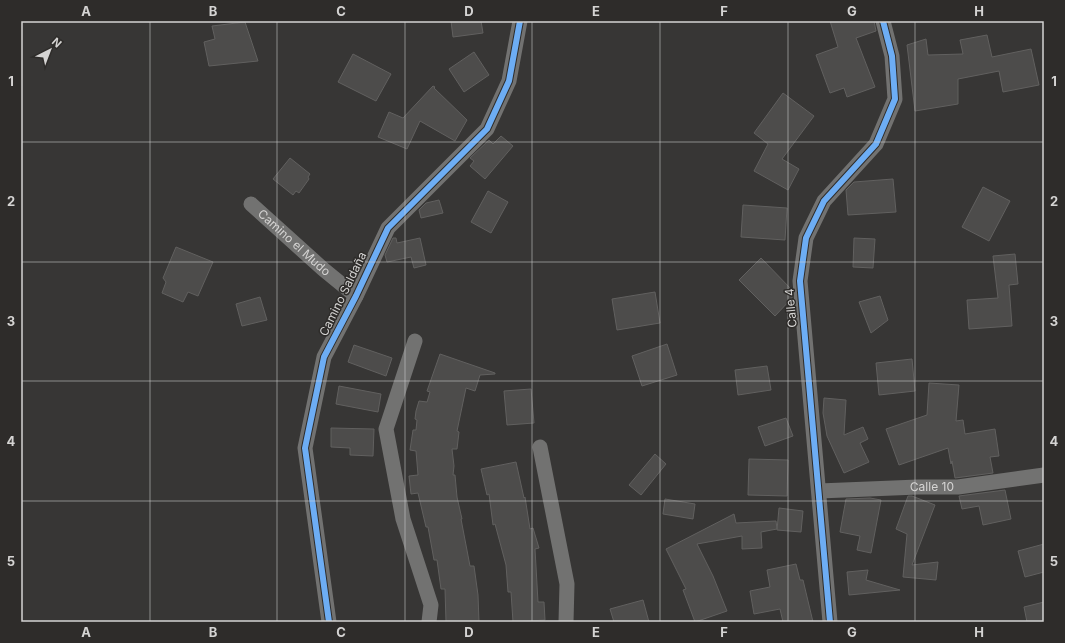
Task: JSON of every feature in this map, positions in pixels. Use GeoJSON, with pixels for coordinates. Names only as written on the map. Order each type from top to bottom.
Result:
{"type":"FeatureCollection","features":[{"type":"Feature","properties":{"kind":"street","name":"Camino Saldaña"},"geometry":{"type":"LineString","coordinates":[[329,622],[305,448],[324,357],[356,296],[388,228],[487,129],[509,81],[520,21]]}},
{"type":"Feature","properties":{"kind":"street","name":"Calle 4"},"geometry":{"type":"LineString","coordinates":[[830,622],[800,281],[806,238],[824,201],[876,144],[895,99],[892,56],[883,21]]}},
{"type":"Feature","properties":{"kind":"street","name":"Camino el Mudo"},"geometry":{"type":"LineString","coordinates":[[251,204],[323,269],[356,296]]}},
{"type":"Feature","properties":{"kind":"street"},"geometry":{"type":"LineString","coordinates":[[415,341],[386,428],[403,519],[431,605],[429,622]]}},
{"type":"Feature","properties":{"kind":"street"},"geometry":{"type":"LineString","coordinates":[[540,447],[567,584],[566,622]]}},
{"type":"Feature","properties":{"kind":"street","name":"Calle 10"},"geometry":{"type":"LineString","coordinates":[[819,491],[958,487],[1044,475]]}},
{"type":"Feature","properties":{"kind":"building"},"geometry":{"type":"Polygon","coordinates":[[[451,21],[481,21],[483,33],[453,37],[451,21]]]}},
{"type":"Feature","properties":{"kind":"building"},"geometry":{"type":"Polygon","coordinates":[[[830,21],[874,21],[876,31],[856,38],[875,87],[847,97],[844,88],[830,93],[816,55],[838,47],[830,21]]]}},
{"type":"Feature","properties":{"kind":"building"},"geometry":{"type":"Polygon","coordinates":[[[245,22],[258,61],[209,66],[204,42],[215,39],[212,26],[245,22]]]}},
{"type":"Feature","properties":{"kind":"building"},"geometry":{"type":"Polygon","coordinates":[[[987,35],[992,57],[1031,49],[1039,85],[1003,92],[999,71],[958,79],[958,104],[915,111],[907,45],[926,39],[928,55],[963,54],[960,40],[987,35]]]}},
{"type":"Feature","properties":{"kind":"building"},"geometry":{"type":"Polygon","coordinates":[[[474,52],[489,75],[464,92],[449,69],[474,52]]]}},
{"type":"Feature","properties":{"kind":"building"},"geometry":{"type":"Polygon","coordinates":[[[353,54],[391,74],[376,101],[338,82],[353,54]]]}},
{"type":"Feature","properties":{"kind":"building"},"geometry":{"type":"Polygon","coordinates":[[[433,86],[467,120],[455,141],[420,121],[407,149],[378,137],[389,112],[403,118],[433,86]]]}},
{"type":"Feature","properties":{"kind":"building"},"geometry":{"type":"Polygon","coordinates":[[[783,93],[814,116],[782,159],[799,169],[788,190],[754,171],[768,144],[754,133],[783,93]]]}},
{"type":"Feature","properties":{"kind":"building"},"geometry":{"type":"Polygon","coordinates":[[[501,136],[513,146],[485,179],[470,166],[474,161],[470,158],[489,140],[493,144],[501,136]]]}},
{"type":"Feature","properties":{"kind":"building"},"geometry":{"type":"Polygon","coordinates":[[[290,158],[310,174],[308,177],[309,179],[299,193],[296,191],[293,195],[273,179],[290,158]]]}},
{"type":"Feature","properties":{"kind":"building"},"geometry":{"type":"Polygon","coordinates":[[[893,179],[896,212],[848,215],[846,190],[854,182],[893,179]]]}},
{"type":"Feature","properties":{"kind":"building"},"geometry":{"type":"Polygon","coordinates":[[[983,187],[1010,201],[989,241],[962,227],[983,187]]]}},
{"type":"Feature","properties":{"kind":"building"},"geometry":{"type":"Polygon","coordinates":[[[488,191],[508,202],[491,233],[471,222],[488,191]]]}},
{"type":"Feature","properties":{"kind":"building"},"geometry":{"type":"Polygon","coordinates":[[[439,200],[443,213],[421,218],[419,210],[426,203],[439,200]]]}},
{"type":"Feature","properties":{"kind":"building"},"geometry":{"type":"Polygon","coordinates":[[[743,205],[787,208],[785,240],[741,237],[743,205]]]}},
{"type":"Feature","properties":{"kind":"building"},"geometry":{"type":"Polygon","coordinates":[[[393,238],[396,238],[397,243],[420,238],[426,265],[414,268],[411,257],[387,262],[385,255],[393,238]]]}},
{"type":"Feature","properties":{"kind":"building"},"geometry":{"type":"Polygon","coordinates":[[[854,238],[875,239],[873,268],[853,267],[854,238]]]}},
{"type":"Feature","properties":{"kind":"building"},"geometry":{"type":"Polygon","coordinates":[[[176,247],[213,262],[198,296],[188,292],[183,302],[162,293],[166,282],[163,278],[176,247]]]}},
{"type":"Feature","properties":{"kind":"building"},"geometry":{"type":"Polygon","coordinates":[[[1015,254],[1018,284],[1009,285],[1012,326],[969,329],[967,300],[998,298],[993,256],[1015,254]]]}},
{"type":"Feature","properties":{"kind":"building"},"geometry":{"type":"Polygon","coordinates":[[[761,258],[792,290],[792,298],[775,316],[739,280],[761,258]]]}},
{"type":"Feature","properties":{"kind":"building"},"geometry":{"type":"Polygon","coordinates":[[[655,292],[660,323],[617,330],[612,299],[655,292]]]}},
{"type":"Feature","properties":{"kind":"building"},"geometry":{"type":"Polygon","coordinates":[[[880,296],[888,320],[871,333],[859,302],[880,296]]]}},
{"type":"Feature","properties":{"kind":"building"},"geometry":{"type":"Polygon","coordinates":[[[260,297],[267,320],[242,326],[236,304],[260,297]]]}},
{"type":"Feature","properties":{"kind":"building"},"geometry":{"type":"Polygon","coordinates":[[[667,344],[677,375],[642,386],[632,356],[667,344]]]}},
{"type":"Feature","properties":{"kind":"building"},"geometry":{"type":"Polygon","coordinates":[[[354,345],[392,358],[386,376],[348,362],[354,345]]]}},
{"type":"Feature","properties":{"kind":"building"},"geometry":{"type":"Polygon","coordinates":[[[440,354],[495,373],[480,375],[475,391],[466,388],[457,431],[459,432],[457,449],[452,449],[454,466],[453,475],[455,475],[461,519],[470,566],[474,566],[478,595],[479,622],[446,622],[445,589],[441,589],[437,560],[434,560],[428,527],[426,527],[418,493],[411,494],[409,476],[418,475],[416,451],[410,450],[413,430],[416,430],[416,411],[419,401],[427,402],[430,392],[427,391],[440,354]]]}},
{"type":"Feature","properties":{"kind":"building"},"geometry":{"type":"Polygon","coordinates":[[[912,359],[915,391],[879,395],[876,363],[912,359]]]}},
{"type":"Feature","properties":{"kind":"building"},"geometry":{"type":"Polygon","coordinates":[[[767,366],[771,390],[738,395],[735,370],[767,366]]]}},
{"type":"Feature","properties":{"kind":"building"},"geometry":{"type":"Polygon","coordinates":[[[929,383],[959,385],[956,421],[963,420],[965,434],[995,429],[999,456],[990,457],[993,473],[955,478],[948,448],[899,465],[886,429],[927,415],[929,383]]]}},
{"type":"Feature","properties":{"kind":"building"},"geometry":{"type":"Polygon","coordinates":[[[339,386],[381,394],[378,412],[336,404],[339,386]]]}},
{"type":"Feature","properties":{"kind":"building"},"geometry":{"type":"Polygon","coordinates":[[[531,389],[534,423],[507,425],[504,391],[531,389]]]}},
{"type":"Feature","properties":{"kind":"building"},"geometry":{"type":"Polygon","coordinates":[[[824,398],[846,400],[844,435],[863,427],[868,439],[860,443],[869,462],[844,473],[827,436],[823,413],[824,398]]]}},
{"type":"Feature","properties":{"kind":"building"},"geometry":{"type":"Polygon","coordinates":[[[786,418],[793,436],[765,446],[758,427],[786,418]]]}},
{"type":"Feature","properties":{"kind":"building"},"geometry":{"type":"Polygon","coordinates":[[[331,428],[374,429],[373,456],[350,455],[350,448],[331,447],[331,428]]]}},
{"type":"Feature","properties":{"kind":"building"},"geometry":{"type":"Polygon","coordinates":[[[655,454],[666,464],[641,495],[629,485],[655,454]]]}},
{"type":"Feature","properties":{"kind":"building"},"geometry":{"type":"Polygon","coordinates":[[[749,459],[788,460],[787,496],[748,495],[749,459]]]}},
{"type":"Feature","properties":{"kind":"building"},"geometry":{"type":"Polygon","coordinates":[[[516,462],[524,498],[525,497],[530,529],[533,528],[539,548],[535,549],[538,602],[544,602],[545,620],[513,622],[511,592],[508,592],[506,565],[495,524],[493,525],[489,494],[487,495],[481,469],[516,462]]]}},
{"type":"Feature","properties":{"kind":"building"},"geometry":{"type":"Polygon","coordinates":[[[1005,490],[1011,519],[983,525],[979,506],[962,509],[959,496],[1005,490]]]}},
{"type":"Feature","properties":{"kind":"building"},"geometry":{"type":"Polygon","coordinates":[[[908,496],[912,496],[935,505],[912,565],[938,562],[936,580],[903,577],[907,534],[896,529],[908,496]]]}},
{"type":"Feature","properties":{"kind":"building"},"geometry":{"type":"Polygon","coordinates":[[[870,498],[881,500],[871,553],[857,550],[860,536],[840,532],[846,499],[870,498]]]}},
{"type":"Feature","properties":{"kind":"building"},"geometry":{"type":"Polygon","coordinates":[[[665,499],[695,504],[693,519],[663,514],[665,499]]]}},
{"type":"Feature","properties":{"kind":"building"},"geometry":{"type":"Polygon","coordinates":[[[779,508],[803,511],[801,532],[777,530],[779,508]]]}},
{"type":"Feature","properties":{"kind":"building"},"geometry":{"type":"Polygon","coordinates":[[[734,514],[736,523],[776,521],[777,529],[761,532],[762,548],[742,549],[742,536],[697,544],[713,576],[727,611],[695,622],[683,590],[686,589],[666,549],[734,514]]]}},
{"type":"Feature","properties":{"kind":"building"},"geometry":{"type":"Polygon","coordinates":[[[1044,544],[1044,572],[1025,577],[1018,551],[1044,544]]]}},
{"type":"Feature","properties":{"kind":"building"},"geometry":{"type":"Polygon","coordinates":[[[796,564],[800,580],[803,580],[813,622],[783,622],[780,609],[754,614],[750,591],[770,587],[767,570],[796,564]]]}},
{"type":"Feature","properties":{"kind":"building"},"geometry":{"type":"Polygon","coordinates":[[[868,570],[866,580],[900,590],[849,595],[847,572],[868,570]]]}},
{"type":"Feature","properties":{"kind":"building"},"geometry":{"type":"Polygon","coordinates":[[[643,600],[649,622],[614,622],[610,609],[643,600]]]}},
{"type":"Feature","properties":{"kind":"building"},"geometry":{"type":"Polygon","coordinates":[[[1044,602],[1044,622],[1027,622],[1024,607],[1044,602]]]}},
{"type":"Feature","properties":{"kind":"cycle path"},"geometry":{"type":"LineString","coordinates":[[329,622],[305,448],[324,357],[356,296],[388,228],[487,129],[509,81],[520,21]]}},
{"type":"Feature","properties":{"kind":"cycle path"},"geometry":{"type":"LineString","coordinates":[[830,622],[800,281],[806,238],[824,201],[876,144],[895,99],[892,56],[883,21]]}}]}
